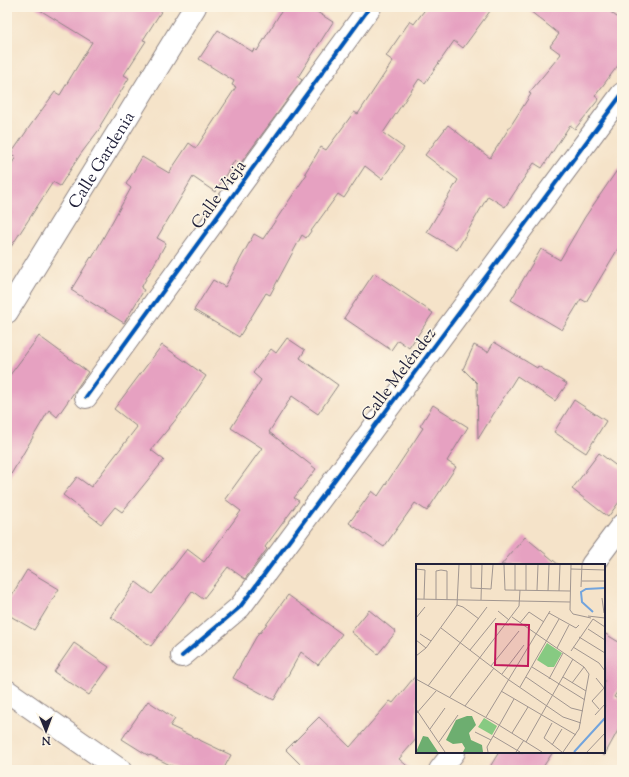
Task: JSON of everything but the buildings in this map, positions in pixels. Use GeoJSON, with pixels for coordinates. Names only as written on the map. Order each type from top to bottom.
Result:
{"type":"FeatureCollection","features":[{"type":"Feature","properties":{"kind":"street","name":"Calle Gardenia"},"geometry":{"type":"LineString","coordinates":[[7,312],[195,7]]}},
{"type":"Feature","properties":{"kind":"street","name":"Calle Vieja"},"geometry":{"type":"LineString","coordinates":[[86,397],[370,7]]}},
{"type":"Feature","properties":{"kind":"street","name":"Calle Meléndez"},"geometry":{"type":"LineString","coordinates":[[182,656],[240,607],[622,94]]}},
{"type":"Feature","properties":{"kind":"street"},"geometry":{"type":"LineString","coordinates":[[593,564],[622,525]]}},
{"type":"Feature","properties":{"kind":"street"},"geometry":{"type":"LineString","coordinates":[[7,691],[120,770]]}},
{"type":"Feature","properties":{"kind":"street"},"geometry":{"type":"LineString","coordinates":[[440,770],[453,753]]}},
{"type":"Feature","properties":{"kind":"cycle path"},"geometry":{"type":"LineString","coordinates":[[86,397],[370,7]]}},
{"type":"Feature","properties":{"kind":"cycle path"},"geometry":{"type":"LineString","coordinates":[[182,656],[240,607],[622,94]]}}]}
